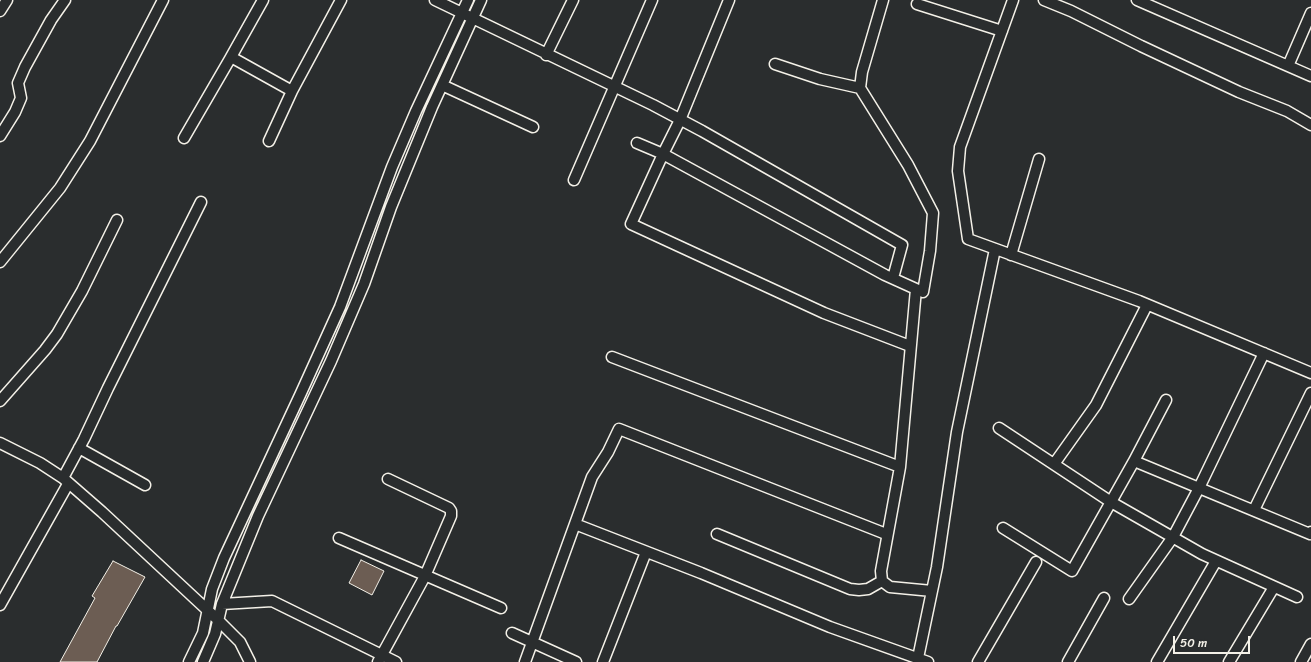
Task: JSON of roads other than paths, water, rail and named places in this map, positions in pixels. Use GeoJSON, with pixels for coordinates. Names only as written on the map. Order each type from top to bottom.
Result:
{"type":"FeatureCollection","features":[{"type":"Feature","properties":{"kind":"street"},"geometry":{"type":"LineString","coordinates":[[0,11],[7,0]]}},
{"type":"Feature","properties":{"kind":"street"},"geometry":{"type":"LineString","coordinates":[[0,136],[15,112],[21,98],[18,83],[25,67],[51,20],[65,0]]}},
{"type":"Feature","properties":{"kind":"street"},"geometry":{"type":"LineString","coordinates":[[0,262],[60,188],[90,141],[163,0]]}},
{"type":"Feature","properties":{"kind":"street"},"geometry":{"type":"LineString","coordinates":[[184,138],[263,0]]}},
{"type":"Feature","properties":{"kind":"street"},"geometry":{"type":"LineString","coordinates":[[269,141],[292,91],[341,0]]}},
{"type":"Feature","properties":{"kind":"street"},"geometry":{"type":"LineString","coordinates":[[435,0],[546,55],[615,86],[680,120],[902,245],[893,278]]}},
{"type":"Feature","properties":{"kind":"street"},"geometry":{"type":"LineString","coordinates":[[189,662],[203,633],[212,589],[224,558],[340,307],[392,167],[416,111],[468,0]]}},
{"type":"Feature","properties":{"kind":"street"},"geometry":{"type":"LineString","coordinates":[[203,662],[215,634],[222,604],[258,516],[338,344],[364,284],[391,207],[442,85],[481,0]]}},
{"type":"Feature","properties":{"kind":"street"},"geometry":{"type":"LineString","coordinates":[[546,55],[573,0]]}},
{"type":"Feature","properties":{"kind":"street"},"geometry":{"type":"LineString","coordinates":[[574,180],[652,0]]}},
{"type":"Feature","properties":{"kind":"street"},"geometry":{"type":"LineString","coordinates":[[729,0],[680,120],[662,154],[631,224],[824,313],[910,346]]}},
{"type":"Feature","properties":{"kind":"street"},"geometry":{"type":"LineString","coordinates":[[637,143],[662,154],[826,244],[922,292],[930,251],[933,214],[908,165],[860,88],[862,72],[883,0]]}},
{"type":"Feature","properties":{"kind":"street"},"geometry":{"type":"LineString","coordinates":[[1013,0],[960,147],[958,171],[968,239],[1147,305],[1311,373]]}},
{"type":"Feature","properties":{"kind":"street"},"geometry":{"type":"LineString","coordinates":[[1044,0],[1239,92],[1287,111],[1311,125]]}},
{"type":"Feature","properties":{"kind":"street"},"geometry":{"type":"LineString","coordinates":[[1137,0],[1311,76]]}},
{"type":"Feature","properties":{"kind":"street"},"geometry":{"type":"LineString","coordinates":[[917,4],[1002,31]]}},
{"type":"Feature","properties":{"kind":"street"},"geometry":{"type":"LineString","coordinates":[[1288,66],[1311,14]]}},
{"type":"Feature","properties":{"kind":"street"},"geometry":{"type":"LineString","coordinates":[[231,57],[292,91]]}},
{"type":"Feature","properties":{"kind":"street"},"geometry":{"type":"LineString","coordinates":[[774,64],[820,79],[860,88]]}},
{"type":"Feature","properties":{"kind":"street"},"geometry":{"type":"LineString","coordinates":[[442,85],[533,127]]}},
{"type":"Feature","properties":{"kind":"street"},"geometry":{"type":"LineString","coordinates":[[1011,255],[1039,159]]}},
{"type":"Feature","properties":{"kind":"street"},"geometry":{"type":"LineString","coordinates":[[1,600],[65,481],[79,448],[201,202]]}},
{"type":"Feature","properties":{"kind":"street"},"geometry":{"type":"LineString","coordinates":[[0,401],[45,350],[57,334],[82,291],[116,220]]}},
{"type":"Feature","properties":{"kind":"street"},"geometry":{"type":"LineString","coordinates":[[918,658],[937,567],[957,432],[995,249]]}},
{"type":"Feature","properties":{"kind":"street"},"geometry":{"type":"LineString","coordinates":[[882,582],[881,571],[886,534],[900,467],[916,289]]}},
{"type":"Feature","properties":{"kind":"street"},"geometry":{"type":"LineString","coordinates":[[1054,464],[1096,405],[1147,305]]}},
{"type":"Feature","properties":{"kind":"street"},"geometry":{"type":"LineString","coordinates":[[326,339],[338,344]]}},
{"type":"Feature","properties":{"kind":"street"},"geometry":{"type":"LineString","coordinates":[[1130,599],[1173,537],[1199,488],[1264,353]]}},
{"type":"Feature","properties":{"kind":"street"},"geometry":{"type":"LineString","coordinates":[[612,357],[900,467]]}},
{"type":"Feature","properties":{"kind":"street"},"geometry":{"type":"LineString","coordinates":[[1254,510],[1311,393]]}},
{"type":"Feature","properties":{"kind":"street"},"geometry":{"type":"LineString","coordinates":[[1003,528],[1072,571],[1134,461],[1166,400]]}},
{"type":"Feature","properties":{"kind":"street"},"geometry":{"type":"LineString","coordinates":[[999,428],[1111,502],[1216,560],[1297,597]]}},
{"type":"Feature","properties":{"kind":"street"},"geometry":{"type":"LineString","coordinates":[[525,662],[592,477],[608,452],[619,429],[886,534]]}},
{"type":"Feature","properties":{"kind":"street"},"geometry":{"type":"LineString","coordinates":[[0,443],[40,463],[65,481],[102,512],[240,642],[250,662]]}},
{"type":"Feature","properties":{"kind":"street"},"geometry":{"type":"LineString","coordinates":[[79,448],[145,485]]}},
{"type":"Feature","properties":{"kind":"street"},"geometry":{"type":"LineString","coordinates":[[1134,461],[1310,534],[1311,532]]}},
{"type":"Feature","properties":{"kind":"street"},"geometry":{"type":"LineString","coordinates":[[380,659],[425,576],[451,516],[451,511],[449,508],[388,479]]}},
{"type":"Feature","properties":{"kind":"street"},"geometry":{"type":"LineString","coordinates":[[575,524],[830,626],[928,662]]}},
{"type":"Feature","properties":{"kind":"street"},"geometry":{"type":"LineString","coordinates":[[717,534],[850,589],[868,589],[882,582]]}},
{"type":"Feature","properties":{"kind":"street"},"geometry":{"type":"LineString","coordinates":[[339,538],[501,608]]}},
{"type":"Feature","properties":{"kind":"street"},"geometry":{"type":"LineString","coordinates":[[603,662],[646,552]]}},
{"type":"Feature","properties":{"kind":"street"},"geometry":{"type":"LineString","coordinates":[[1157,662],[1216,560]]}},
{"type":"Feature","properties":{"kind":"street"},"geometry":{"type":"LineString","coordinates":[[978,662],[1036,562]]}},
{"type":"Feature","properties":{"kind":"street"},"geometry":{"type":"LineString","coordinates":[[882,582],[890,587],[932,591]]}},
{"type":"Feature","properties":{"kind":"street"},"geometry":{"type":"LineString","coordinates":[[1229,662],[1274,587]]}},
{"type":"Feature","properties":{"kind":"street"},"geometry":{"type":"LineString","coordinates":[[1068,662],[1104,598]]}},
{"type":"Feature","properties":{"kind":"street"},"geometry":{"type":"LineString","coordinates":[[222,604],[272,601],[380,659],[396,662]]}},
{"type":"Feature","properties":{"kind":"street"},"geometry":{"type":"LineString","coordinates":[[512,633],[576,662]]}},
{"type":"Feature","properties":{"kind":"street"},"geometry":{"type":"LineString","coordinates":[[1301,662],[1311,644]]}}]}
